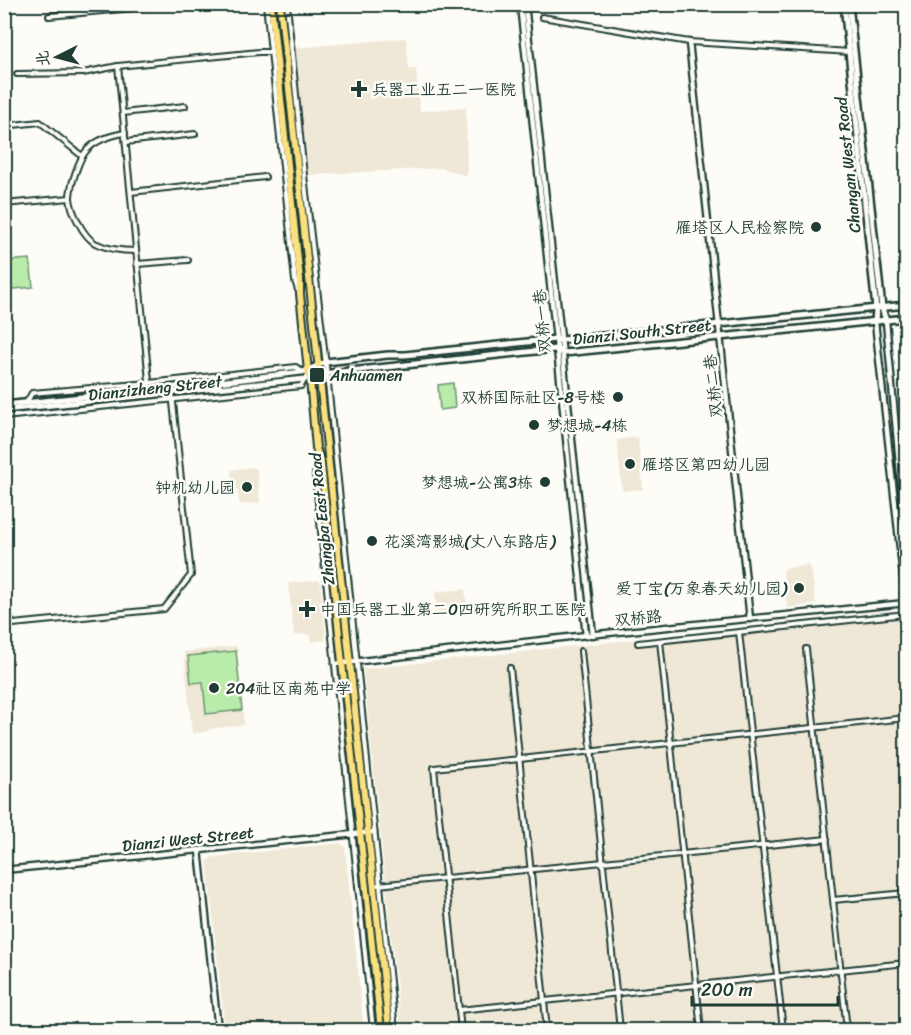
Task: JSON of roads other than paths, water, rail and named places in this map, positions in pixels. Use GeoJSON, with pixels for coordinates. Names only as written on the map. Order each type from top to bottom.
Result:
{"type":"FeatureCollection","features":[{"type":"Feature","properties":{"kind":"main road","name":"Zhangba East Road"},"geometry":{"type":"LineString","coordinates":[[272,4],[300,279],[305,371],[316,448],[321,464],[322,510],[356,834],[381,1030]]}},
{"type":"Feature","properties":{"kind":"main road","name":"Zhangba East Road"},"geometry":{"type":"LineString","coordinates":[[280,4],[295,118],[318,364],[324,374],[377,885],[389,1030]]}},
{"type":"Feature","properties":{"kind":"main road","name":"Changan West Road"},"geometry":{"type":"LineString","coordinates":[[844,4],[852,52]]}},
{"type":"Feature","properties":{"kind":"main road","name":"Changan West Road"},"geometry":{"type":"LineString","coordinates":[[849,4],[879,308],[875,322]]}},
{"type":"Feature","properties":{"kind":"main road","name":"Dianzi South Street"},"geometry":{"type":"LineString","coordinates":[[318,364],[388,355],[718,325],[906,305]]}},
{"type":"Feature","properties":{"kind":"main road","name":"Changan West Road"},"geometry":{"type":"LineString","coordinates":[[879,308],[886,321]]}},
{"type":"Feature","properties":{"kind":"main road","name":"Dianzi South Street"},"geometry":{"type":"LineString","coordinates":[[307,379],[324,374],[556,349],[564,354],[906,318]]}},
{"type":"Feature","properties":{"kind":"main road","name":"Dianzizheng Street"},"geometry":{"type":"LineString","coordinates":[[4,410],[151,393],[305,371],[318,364]]}},
{"type":"Feature","properties":{"kind":"main road","name":"Dianzizheng Street"},"geometry":{"type":"LineString","coordinates":[[4,405],[151,393],[173,396],[307,379]]}},
{"type":"Feature","properties":{"kind":"street"},"geometry":{"type":"LineString","coordinates":[[49,16],[176,4]]}},
{"type":"Feature","properties":{"kind":"street","name":"Zhangba East Road"},"geometry":{"type":"LineString","coordinates":[[266,4],[295,281],[300,294]]}},
{"type":"Feature","properties":{"kind":"street","name":"Zhangba East Road"},"geometry":{"type":"LineString","coordinates":[[287,4],[295,118],[326,362],[324,374]]}},
{"type":"Feature","properties":{"kind":"street","name":"双桥一巷"},"geometry":{"type":"LineString","coordinates":[[520,4],[559,340],[564,354],[593,635]]}},
{"type":"Feature","properties":{"kind":"street","name":"双桥一巷"},"geometry":{"type":"LineString","coordinates":[[525,4],[559,340],[556,349],[586,636]]}},
{"type":"Feature","properties":{"kind":"street"},"geometry":{"type":"LineString","coordinates":[[542,17],[689,42],[852,52]]}},
{"type":"Feature","properties":{"kind":"street","name":"双桥二巷"},"geometry":{"type":"LineString","coordinates":[[689,42],[750,619]]}},
{"type":"Feature","properties":{"kind":"street"},"geometry":{"type":"LineString","coordinates":[[17,74],[83,73],[118,66],[271,52]]}},
{"type":"Feature","properties":{"kind":"street"},"geometry":{"type":"LineString","coordinates":[[118,66],[151,393]]}},
{"type":"Feature","properties":{"kind":"street"},"geometry":{"type":"LineString","coordinates":[[123,113],[185,106]]}},
{"type":"Feature","properties":{"kind":"street"},"geometry":{"type":"LineString","coordinates":[[4,126],[40,122],[82,156]]}},
{"type":"Feature","properties":{"kind":"street"},"geometry":{"type":"LineString","coordinates":[[125,133],[110,136],[88,148],[76,171],[70,198],[76,219],[86,236],[94,242],[124,251],[136,251]]}},
{"type":"Feature","properties":{"kind":"street"},"geometry":{"type":"LineString","coordinates":[[126,142],[195,134]]}},
{"type":"Feature","properties":{"kind":"street"},"geometry":{"type":"LineString","coordinates":[[131,192],[265,177]]}},
{"type":"Feature","properties":{"kind":"street"},"geometry":{"type":"LineString","coordinates":[[4,204],[70,198]]}},
{"type":"Feature","properties":{"kind":"street"},"geometry":{"type":"LineString","coordinates":[[137,264],[188,260]]}},
{"type":"Feature","properties":{"kind":"street"},"geometry":{"type":"LineString","coordinates":[[886,321],[906,538]]}},
{"type":"Feature","properties":{"kind":"street"},"geometry":{"type":"LineString","coordinates":[[875,322],[906,603]]}},
{"type":"Feature","properties":{"kind":"street","name":"Dianzizheng Street"},"geometry":{"type":"LineString","coordinates":[[26,403],[32,393],[296,367],[305,371]]}},
{"type":"Feature","properties":{"kind":"street"},"geometry":{"type":"LineString","coordinates":[[4,611],[13,624],[164,609],[191,575],[173,396]]}},
{"type":"Feature","properties":{"kind":"street","name":"Dianzizheng Street"},"geometry":{"type":"LineString","coordinates":[[4,417],[173,396]]}},
{"type":"Feature","properties":{"kind":"street","name":"双桥路"},"geometry":{"type":"LineString","coordinates":[[339,663],[906,603]]}},
{"type":"Feature","properties":{"kind":"street"},"geometry":{"type":"LineString","coordinates":[[638,643],[906,614]]}},
{"type":"Feature","properties":{"kind":"street"},"geometry":{"type":"LineString","coordinates":[[740,632],[783,1030]]}},
{"type":"Feature","properties":{"kind":"street"},"geometry":{"type":"LineString","coordinates":[[660,641],[701,1030]]}},
{"type":"Feature","properties":{"kind":"street"},"geometry":{"type":"LineString","coordinates":[[806,649],[847,1030]]}},
{"type":"Feature","properties":{"kind":"street"},"geometry":{"type":"LineString","coordinates":[[581,651],[620,1030]]}},
{"type":"Feature","properties":{"kind":"street"},"geometry":{"type":"LineString","coordinates":[[510,668],[548,1030]]}},
{"type":"Feature","properties":{"kind":"street"},"geometry":{"type":"LineString","coordinates":[[461,1030],[434,768],[906,718]]}},
{"type":"Feature","properties":{"kind":"street","name":"Dianzi West Street"},"geometry":{"type":"LineString","coordinates":[[4,870],[371,832]]}},
{"type":"Feature","properties":{"kind":"street","name":"Zhangba East Road"},"geometry":{"type":"LineString","coordinates":[[356,834],[373,1030]]}},
{"type":"Feature","properties":{"kind":"street"},"geometry":{"type":"LineString","coordinates":[[377,885],[827,839]]}},
{"type":"Feature","properties":{"kind":"street"},"geometry":{"type":"LineString","coordinates":[[200,850],[218,1030]]}},
{"type":"Feature","properties":{"kind":"street","name":"Zhangba East Road"},"geometry":{"type":"LineString","coordinates":[[377,885],[395,1030]]}},
{"type":"Feature","properties":{"kind":"street"},"geometry":{"type":"LineString","coordinates":[[833,900],[906,893]]}},
{"type":"Feature","properties":{"kind":"street"},"geometry":{"type":"LineString","coordinates":[[459,1010],[906,963]]}},
{"type":"Feature","properties":{"kind":"place","name":"兵器工业五二一医院"},"geometry":{"type":"Point","coordinates":[359,89]}},
{"type":"Feature","properties":{"kind":"place","name":"雁塔区人民检察院"},"geometry":{"type":"Point","coordinates":[816,227]}},
{"type":"Feature","properties":{"kind":"place","name":"Anhuamen"},"geometry":{"type":"Point","coordinates":[317,375]}},
{"type":"Feature","properties":{"kind":"place","name":"双桥国际社区-8号楼"},"geometry":{"type":"Point","coordinates":[618,397]}},
{"type":"Feature","properties":{"kind":"place","name":"梦想城-4栋"},"geometry":{"type":"Point","coordinates":[534,425]}},
{"type":"Feature","properties":{"kind":"place","name":"雁塔区第四幼儿园"},"geometry":{"type":"Point","coordinates":[630,464]}},
{"type":"Feature","properties":{"kind":"place","name":"梦想城-公寓3栋"},"geometry":{"type":"Point","coordinates":[545,482]}},
{"type":"Feature","properties":{"kind":"place","name":"钟机幼儿园"},"geometry":{"type":"Point","coordinates":[247,487]}},
{"type":"Feature","properties":{"kind":"place","name":"花溪湾影城(丈八东路店)"},"geometry":{"type":"Point","coordinates":[372,541]}},
{"type":"Feature","properties":{"kind":"place","name":"爱丁宝(万象春天幼儿园)"},"geometry":{"type":"Point","coordinates":[799,588]}},
{"type":"Feature","properties":{"kind":"place","name":"中国兵器工业第二0四研究所职工医院"},"geometry":{"type":"Point","coordinates":[307,609]}},
{"type":"Feature","properties":{"kind":"place","name":"204社区南苑中学"},"geometry":{"type":"Point","coordinates":[214,688]}}]}
